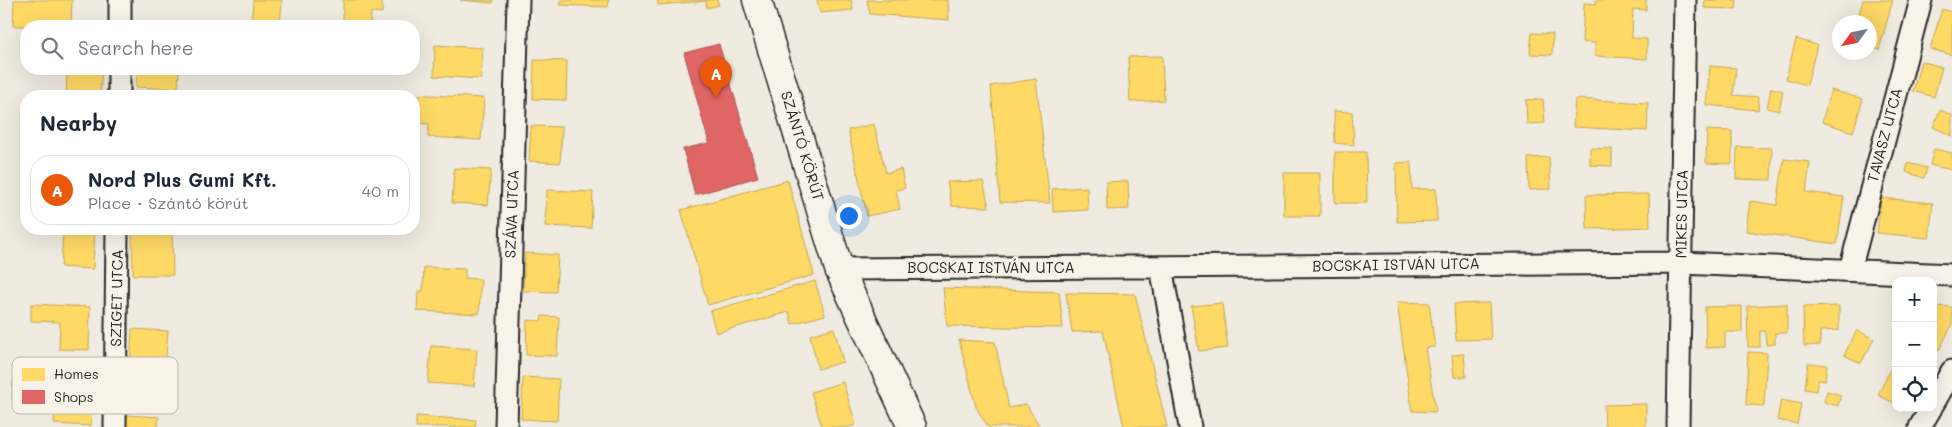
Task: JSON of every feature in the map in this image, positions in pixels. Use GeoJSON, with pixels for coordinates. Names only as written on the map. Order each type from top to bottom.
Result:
{"type":"FeatureCollection","features":[{"type":"Feature","properties":{"kind":"street"},"geometry":{"type":"LineString","coordinates":[[120,0],[120,20]]}},
{"type":"Feature","properties":{"kind":"street","name":"SZÁVA UTCA"},"geometry":{"type":"LineString","coordinates":[[506,427],[518,0]]}},
{"type":"Feature","properties":{"kind":"street","name":"SZÁNTÓ KÖRÚT"},"geometry":{"type":"LineString","coordinates":[[758,0],[839,269],[912,427]]}},
{"type":"Feature","properties":{"kind":"street","name":"MIKES UTCA"},"geometry":{"type":"LineString","coordinates":[[1678,427],[1685,0]]}},
{"type":"Feature","properties":{"kind":"street","name":"TAVASZ UTCA"},"geometry":{"type":"LineString","coordinates":[[1850,270],[1921,0]]}},
{"type":"Feature","properties":{"kind":"street"},"geometry":{"type":"LineString","coordinates":[[119,75],[119,90]]}},
{"type":"Feature","properties":{"kind":"street","name":"SZIGET UTCA"},"geometry":{"type":"LineString","coordinates":[[116,357],[118,235]]}},
{"type":"Feature","properties":{"kind":"street","name":"BOCSKAI ISTVÁN UTCA"},"geometry":{"type":"LineString","coordinates":[[839,269],[1682,263],[1952,275]]}},
{"type":"Feature","properties":{"kind":"street"},"geometry":{"type":"LineString","coordinates":[[1161,267],[1190,427]]}},
{"type":"Feature","properties":{"kind":"street"},"geometry":{"type":"LineString","coordinates":[[1937,397],[1952,371]]}},
{"type":"Feature","properties":{"kind":"street"},"geometry":{"type":"LineString","coordinates":[[1920,427],[1929,412]]}},
{"type":"Feature","properties":{"kind":"street","name":"SZIGET UTCA"},"geometry":{"type":"LineString","coordinates":[[115,414],[115,427]]}},
{"type":"Feature","properties":{"kind":"building: Homes"},"geometry":{"type":"Polygon","coordinates":[[[14,0],[72,0],[71,20],[20,20],[20,26],[13,26],[14,0]]]}},
{"type":"Feature","properties":{"kind":"building: Homes"},"geometry":{"type":"Polygon","coordinates":[[[253,0],[282,0],[280,20],[251,20],[253,0]]]}},
{"type":"Feature","properties":{"kind":"building: Homes"},"geometry":{"type":"Polygon","coordinates":[[[343,0],[382,0],[382,13],[371,12],[370,20],[343,20],[343,0]]]}},
{"type":"Feature","properties":{"kind":"building: Homes"},"geometry":{"type":"Polygon","coordinates":[[[460,0],[493,0],[493,3],[460,0]]]}},
{"type":"Feature","properties":{"kind":"building: Homes"},"geometry":{"type":"Polygon","coordinates":[[[561,0],[609,0],[608,7],[560,5],[561,0]]]}},
{"type":"Feature","properties":{"kind":"building: Homes"},"geometry":{"type":"Polygon","coordinates":[[[658,0],[717,0],[719,5],[707,8],[706,1],[658,5],[658,0]]]}},
{"type":"Feature","properties":{"kind":"building: Homes"},"geometry":{"type":"Polygon","coordinates":[[[817,0],[851,0],[853,10],[820,13],[817,0]]]}},
{"type":"Feature","properties":{"kind":"building: Homes"},"geometry":{"type":"Polygon","coordinates":[[[867,0],[948,0],[949,20],[870,14],[867,0]]]}},
{"type":"Feature","properties":{"kind":"building: Homes"},"geometry":{"type":"Polygon","coordinates":[[[1596,0],[1646,0],[1646,10],[1633,9],[1632,38],[1647,39],[1647,59],[1595,56],[1595,43],[1582,42],[1584,3],[1596,4],[1596,0]]]}},
{"type":"Feature","properties":{"kind":"building: Homes"},"geometry":{"type":"Polygon","coordinates":[[[1705,0],[1737,0],[1736,9],[1704,8],[1705,0]]]}},
{"type":"Feature","properties":{"kind":"building: Homes"},"geometry":{"type":"Polygon","coordinates":[[[1863,0],[1893,0],[1879,50],[1877,49],[1877,15],[1859,15],[1863,0]]]}},
{"type":"Feature","properties":{"kind":"building: Homes"},"geometry":{"type":"Polygon","coordinates":[[[1942,9],[1952,12],[1952,55],[1930,49],[1942,9]]]}},
{"type":"Feature","properties":{"kind":"building: Homes"},"geometry":{"type":"Polygon","coordinates":[[[1532,33],[1553,34],[1552,55],[1530,54],[1532,33]]]}},
{"type":"Feature","properties":{"kind":"building: Homes"},"geometry":{"type":"Polygon","coordinates":[[[1796,39],[1817,45],[1807,85],[1786,79],[1796,39]]]}},
{"type":"Feature","properties":{"kind":"building: Homes"},"geometry":{"type":"Polygon","coordinates":[[[435,45],[483,48],[481,79],[434,76],[435,45]]]}},
{"type":"Feature","properties":{"kind":"building: Homes"},"geometry":{"type":"Polygon","coordinates":[[[1162,56],[1164,100],[1130,102],[1128,57],[1162,56]]]}},
{"type":"Feature","properties":{"kind":"building: Homes"},"geometry":{"type":"Polygon","coordinates":[[[534,60],[567,61],[566,100],[533,99],[534,60]]]}},
{"type":"Feature","properties":{"kind":"building: Homes"},"geometry":{"type":"Polygon","coordinates":[[[1921,61],[1942,67],[1934,97],[1913,91],[1921,61]]]}},
{"type":"Feature","properties":{"kind":"building: Homes"},"geometry":{"type":"Polygon","coordinates":[[[1710,66],[1736,68],[1733,95],[1759,97],[1758,110],[1706,105],[1710,66]]]}},
{"type":"Feature","properties":{"kind":"building: Homes"},"geometry":{"type":"Polygon","coordinates":[[[67,75],[102,75],[100,90],[66,90],[67,75]]]}},
{"type":"Feature","properties":{"kind":"building: Homes"},"geometry":{"type":"Polygon","coordinates":[[[137,75],[179,75],[178,89],[136,87],[137,75]]]}},
{"type":"Feature","properties":{"kind":"building: Homes"},"geometry":{"type":"Polygon","coordinates":[[[1036,79],[1050,203],[1000,202],[991,86],[1036,79]]]}},
{"type":"Feature","properties":{"kind":"building: Homes"},"geometry":{"type":"Polygon","coordinates":[[[1771,88],[1783,91],[1779,111],[1767,108],[1771,88]]]}},
{"type":"Feature","properties":{"kind":"building: Homes"},"geometry":{"type":"Polygon","coordinates":[[[1831,90],[1863,99],[1853,132],[1822,122],[1831,90]]]}},
{"type":"Feature","properties":{"kind":"building: Homes"},"geometry":{"type":"Polygon","coordinates":[[[420,94],[484,98],[481,140],[428,137],[429,124],[420,123],[420,94]]]}},
{"type":"Feature","properties":{"kind":"building: Homes"},"geometry":{"type":"Polygon","coordinates":[[[1543,99],[1545,123],[1527,124],[1526,100],[1543,99]]]}},
{"type":"Feature","properties":{"kind":"building: Homes"},"geometry":{"type":"Polygon","coordinates":[[[1575,99],[1648,103],[1647,131],[1573,127],[1575,99]]]}},
{"type":"Feature","properties":{"kind":"building: Homes"},"geometry":{"type":"Polygon","coordinates":[[[1940,110],[1952,115],[1952,136],[1933,127],[1940,110]]]}},
{"type":"Feature","properties":{"kind":"building: Homes"},"geometry":{"type":"Polygon","coordinates":[[[1334,111],[1352,112],[1354,145],[1335,143],[1334,111]]]}},
{"type":"Feature","properties":{"kind":"building: Homes"},"geometry":{"type":"Polygon","coordinates":[[[874,124],[886,173],[901,169],[905,188],[896,190],[900,209],[867,216],[848,130],[874,124]]]}},
{"type":"Feature","properties":{"kind":"building: Homes"},"geometry":{"type":"Polygon","coordinates":[[[531,126],[562,127],[560,163],[529,161],[531,126]]]}},
{"type":"Feature","properties":{"kind":"building: Homes"},"geometry":{"type":"Polygon","coordinates":[[[1707,130],[1732,131],[1732,164],[1706,163],[1707,130]]]}},
{"type":"Feature","properties":{"kind":"building: Homes"},"geometry":{"type":"Polygon","coordinates":[[[1737,147],[1772,148],[1771,180],[1736,179],[1737,147]]]}},
{"type":"Feature","properties":{"kind":"building: Homes"},"geometry":{"type":"Polygon","coordinates":[[[1590,148],[1612,149],[1612,166],[1590,165],[1590,148]]]}},
{"type":"Feature","properties":{"kind":"building: Homes"},"geometry":{"type":"Polygon","coordinates":[[[1934,149],[1952,153],[1952,170],[1930,165],[1934,149]]]}},
{"type":"Feature","properties":{"kind":"building: Homes"},"geometry":{"type":"Polygon","coordinates":[[[1335,152],[1366,152],[1367,203],[1335,203],[1335,152]]]}},
{"type":"Feature","properties":{"kind":"building: Homes"},"geometry":{"type":"Polygon","coordinates":[[[1549,157],[1551,189],[1529,190],[1528,158],[1549,157]]]}},
{"type":"Feature","properties":{"kind":"building: Homes"},"geometry":{"type":"Polygon","coordinates":[[[1784,159],[1810,162],[1806,192],[1844,197],[1837,244],[1746,231],[1750,201],[1777,205],[1784,159]]]}},
{"type":"Feature","properties":{"kind":"building: Homes"},"geometry":{"type":"Polygon","coordinates":[[[1411,162],[1412,189],[1436,189],[1437,221],[1397,222],[1396,163],[1411,162]]]}},
{"type":"Feature","properties":{"kind":"building: Homes"},"geometry":{"type":"Polygon","coordinates":[[[1908,163],[1927,168],[1924,178],[1906,172],[1908,163]]]}},
{"type":"Feature","properties":{"kind":"building: Homes"},"geometry":{"type":"Polygon","coordinates":[[[454,168],[491,170],[488,205],[452,203],[454,168]]]}},
{"type":"Feature","properties":{"kind":"building: Homes"},"geometry":{"type":"Polygon","coordinates":[[[1284,173],[1320,173],[1320,216],[1284,216],[1284,173]]]}},
{"type":"Feature","properties":{"kind":"building: Homes"},"geometry":{"type":"Polygon","coordinates":[[[788,180],[814,275],[708,305],[681,210],[788,180]]]}},
{"type":"Feature","properties":{"kind":"building: Homes"},"geometry":{"type":"Polygon","coordinates":[[[983,181],[989,207],[952,206],[947,182],[983,181]]]}},
{"type":"Feature","properties":{"kind":"building: Homes"},"geometry":{"type":"Polygon","coordinates":[[[1128,181],[1129,209],[1107,210],[1106,182],[1128,181]]]}},
{"type":"Feature","properties":{"kind":"building: Homes"},"geometry":{"type":"Polygon","coordinates":[[[1087,187],[1088,210],[1053,212],[1052,189],[1087,187]]]}},
{"type":"Feature","properties":{"kind":"building: Homes"},"geometry":{"type":"Polygon","coordinates":[[[547,190],[593,192],[591,228],[545,226],[547,190]]]}},
{"type":"Feature","properties":{"kind":"building: Homes"},"geometry":{"type":"Polygon","coordinates":[[[1649,194],[1650,227],[1587,229],[1586,195],[1649,194]]]}},
{"type":"Feature","properties":{"kind":"building: Homes"},"geometry":{"type":"Polygon","coordinates":[[[1881,198],[1933,203],[1929,238],[1877,233],[1881,198]]]}},
{"type":"Feature","properties":{"kind":"building: Homes"},"geometry":{"type":"Polygon","coordinates":[[[63,235],[95,235],[93,269],[61,267],[63,235]]]}},
{"type":"Feature","properties":{"kind":"building: Homes"},"geometry":{"type":"Polygon","coordinates":[[[132,235],[172,235],[173,275],[133,275],[132,235]]]}},
{"type":"Feature","properties":{"kind":"building: Homes"},"geometry":{"type":"Polygon","coordinates":[[[525,253],[558,255],[556,292],[523,291],[525,253]]]}},
{"type":"Feature","properties":{"kind":"building: Homes"},"geometry":{"type":"Polygon","coordinates":[[[424,267],[465,269],[465,278],[481,279],[479,314],[417,311],[418,291],[423,291],[424,267]]]}},
{"type":"Feature","properties":{"kind":"building: Homes"},"geometry":{"type":"Polygon","coordinates":[[[815,281],[825,315],[792,324],[789,312],[716,333],[710,311],[815,281]]]}},
{"type":"Feature","properties":{"kind":"building: Homes"},"geometry":{"type":"Polygon","coordinates":[[[943,288],[1059,292],[1063,328],[947,326],[943,288]]]}},
{"type":"Feature","properties":{"kind":"building: Homes"},"geometry":{"type":"Polygon","coordinates":[[[1066,293],[1135,294],[1167,427],[1124,427],[1103,331],[1072,332],[1066,293]]]}},
{"type":"Feature","properties":{"kind":"building: Homes"},"geometry":{"type":"Polygon","coordinates":[[[1397,302],[1429,303],[1435,347],[1425,348],[1436,412],[1412,411],[1397,302]]]}},
{"type":"Feature","properties":{"kind":"building: Homes"},"geometry":{"type":"Polygon","coordinates":[[[1222,303],[1228,348],[1199,351],[1191,306],[1222,303]]]}},
{"type":"Feature","properties":{"kind":"building: Homes"},"geometry":{"type":"Polygon","coordinates":[[[1489,303],[1491,339],[1456,340],[1454,304],[1489,303]]]}},
{"type":"Feature","properties":{"kind":"building: Homes"},"geometry":{"type":"Polygon","coordinates":[[[31,304],[90,307],[89,350],[59,349],[60,322],[31,321],[31,304]]]}},
{"type":"Feature","properties":{"kind":"building: Homes"},"geometry":{"type":"Polygon","coordinates":[[[1787,304],[1787,333],[1775,333],[1775,344],[1766,345],[1765,331],[1760,331],[1760,347],[1748,347],[1747,306],[1787,304]]]}},
{"type":"Feature","properties":{"kind":"building: Homes"},"geometry":{"type":"Polygon","coordinates":[[[1742,306],[1742,332],[1725,332],[1725,347],[1706,348],[1705,307],[1742,306]]]}},
{"type":"Feature","properties":{"kind":"building: Homes"},"geometry":{"type":"Polygon","coordinates":[[[1839,306],[1839,330],[1820,331],[1820,345],[1804,346],[1803,307],[1839,306]]]}},
{"type":"Feature","properties":{"kind":"building: Homes"},"geometry":{"type":"Polygon","coordinates":[[[1937,306],[1952,307],[1952,325],[1939,350],[1937,349],[1937,306]]]}},
{"type":"Feature","properties":{"kind":"building: Homes"},"geometry":{"type":"Polygon","coordinates":[[[542,316],[559,317],[557,356],[526,355],[527,320],[541,321],[542,316]]]}},
{"type":"Feature","properties":{"kind":"building: Homes"},"geometry":{"type":"Polygon","coordinates":[[[834,328],[843,362],[818,369],[810,335],[834,328]]]}},
{"type":"Feature","properties":{"kind":"building: Homes"},"geometry":{"type":"Polygon","coordinates":[[[132,329],[168,331],[166,357],[131,357],[132,329]]]}},
{"type":"Feature","properties":{"kind":"building: Homes"},"geometry":{"type":"Polygon","coordinates":[[[1857,330],[1874,339],[1861,363],[1844,355],[1857,330]]]}},
{"type":"Feature","properties":{"kind":"building: Homes"},"geometry":{"type":"Polygon","coordinates":[[[959,340],[995,342],[1009,408],[1026,404],[1040,427],[988,427],[976,407],[959,340]]]}},
{"type":"Feature","properties":{"kind":"building: Homes"},"geometry":{"type":"Polygon","coordinates":[[[431,346],[477,349],[474,386],[428,383],[431,346]]]}},
{"type":"Feature","properties":{"kind":"building: Homes"},"geometry":{"type":"Polygon","coordinates":[[[1748,352],[1767,353],[1764,406],[1746,405],[1748,352]]]}},
{"type":"Feature","properties":{"kind":"building: Homes"},"geometry":{"type":"Polygon","coordinates":[[[1464,354],[1466,377],[1454,377],[1452,355],[1464,354]]]}},
{"type":"Feature","properties":{"kind":"building: Homes"},"geometry":{"type":"Polygon","coordinates":[[[1808,363],[1827,365],[1825,381],[1818,380],[1816,391],[1805,389],[1808,363]]]}},
{"type":"Feature","properties":{"kind":"building: Homes"},"geometry":{"type":"Polygon","coordinates":[[[1892,366],[1892,402],[1878,395],[1892,366]]]}},
{"type":"Feature","properties":{"kind":"building: Homes"},"geometry":{"type":"Polygon","coordinates":[[[523,377],[559,379],[557,421],[521,419],[523,377]]]}},
{"type":"Feature","properties":{"kind":"building: Homes"},"geometry":{"type":"Polygon","coordinates":[[[843,382],[856,425],[849,427],[822,427],[811,392],[843,382]]]}},
{"type":"Feature","properties":{"kind":"building: Homes"},"geometry":{"type":"Polygon","coordinates":[[[1827,391],[1841,395],[1838,406],[1824,402],[1827,391]]]}},
{"type":"Feature","properties":{"kind":"building: Homes"},"geometry":{"type":"Polygon","coordinates":[[[1781,400],[1801,404],[1797,424],[1777,420],[1781,400]]]}},
{"type":"Feature","properties":{"kind":"building: Homes"},"geometry":{"type":"Polygon","coordinates":[[[1646,404],[1646,427],[1605,427],[1604,405],[1646,404]]]}},
{"type":"Feature","properties":{"kind":"building: Homes"},"geometry":{"type":"Polygon","coordinates":[[[54,414],[92,414],[91,426],[54,424],[54,414]]]}},
{"type":"Feature","properties":{"kind":"building: Homes"},"geometry":{"type":"Polygon","coordinates":[[[127,415],[159,417],[158,427],[126,427],[127,415]]]}},
{"type":"Feature","properties":{"kind":"building: Homes"},"geometry":{"type":"Polygon","coordinates":[[[416,416],[476,420],[475,427],[416,427],[416,416]]]}},
{"type":"Feature","properties":{"kind":"building: Shops"},"geometry":{"type":"Polygon","coordinates":[[[719,44],[758,177],[695,195],[683,149],[709,143],[684,53],[719,44]]]}},
{"type":"Feature","properties":{"kind":"place","name":"Nord Plus Gumi Kft."},"geometry":{"type":"Point","coordinates":[716,98]}}]}
